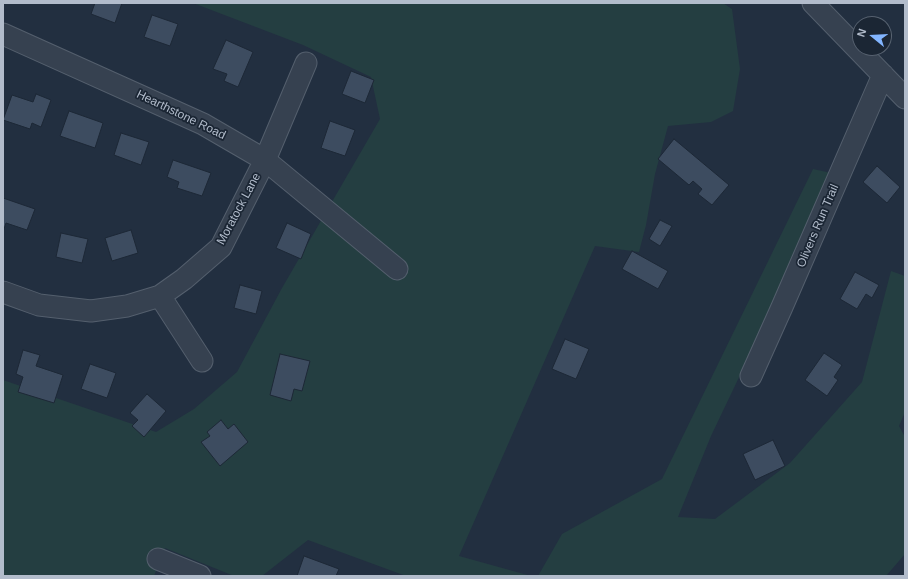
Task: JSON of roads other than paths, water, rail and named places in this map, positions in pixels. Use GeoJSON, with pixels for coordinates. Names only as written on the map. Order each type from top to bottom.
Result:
{"type":"FeatureCollection","features":[{"type":"Feature","properties":{"kind":"street"},"geometry":{"type":"LineString","coordinates":[[813,3],[905,98]]}},
{"type":"Feature","properties":{"kind":"street","name":"Hearthstone Road"},"geometry":{"type":"LineString","coordinates":[[3,34],[203,124],[265,160],[397,270]]}},
{"type":"Feature","properties":{"kind":"street","name":"Moratock Lane"},"geometry":{"type":"LineString","coordinates":[[3,292],[39,305],[91,312],[127,306],[160,296],[184,280],[221,247],[265,160],[306,63]]}},
{"type":"Feature","properties":{"kind":"street","name":"Olivers Run Trail"},"geometry":{"type":"LineString","coordinates":[[751,376],[786,300],[883,75]]}},
{"type":"Feature","properties":{"kind":"street"},"geometry":{"type":"LineString","coordinates":[[160,296],[202,361]]}},
{"type":"Feature","properties":{"kind":"street"},"geometry":{"type":"LineString","coordinates":[[158,559],[200,576]]}}]}
